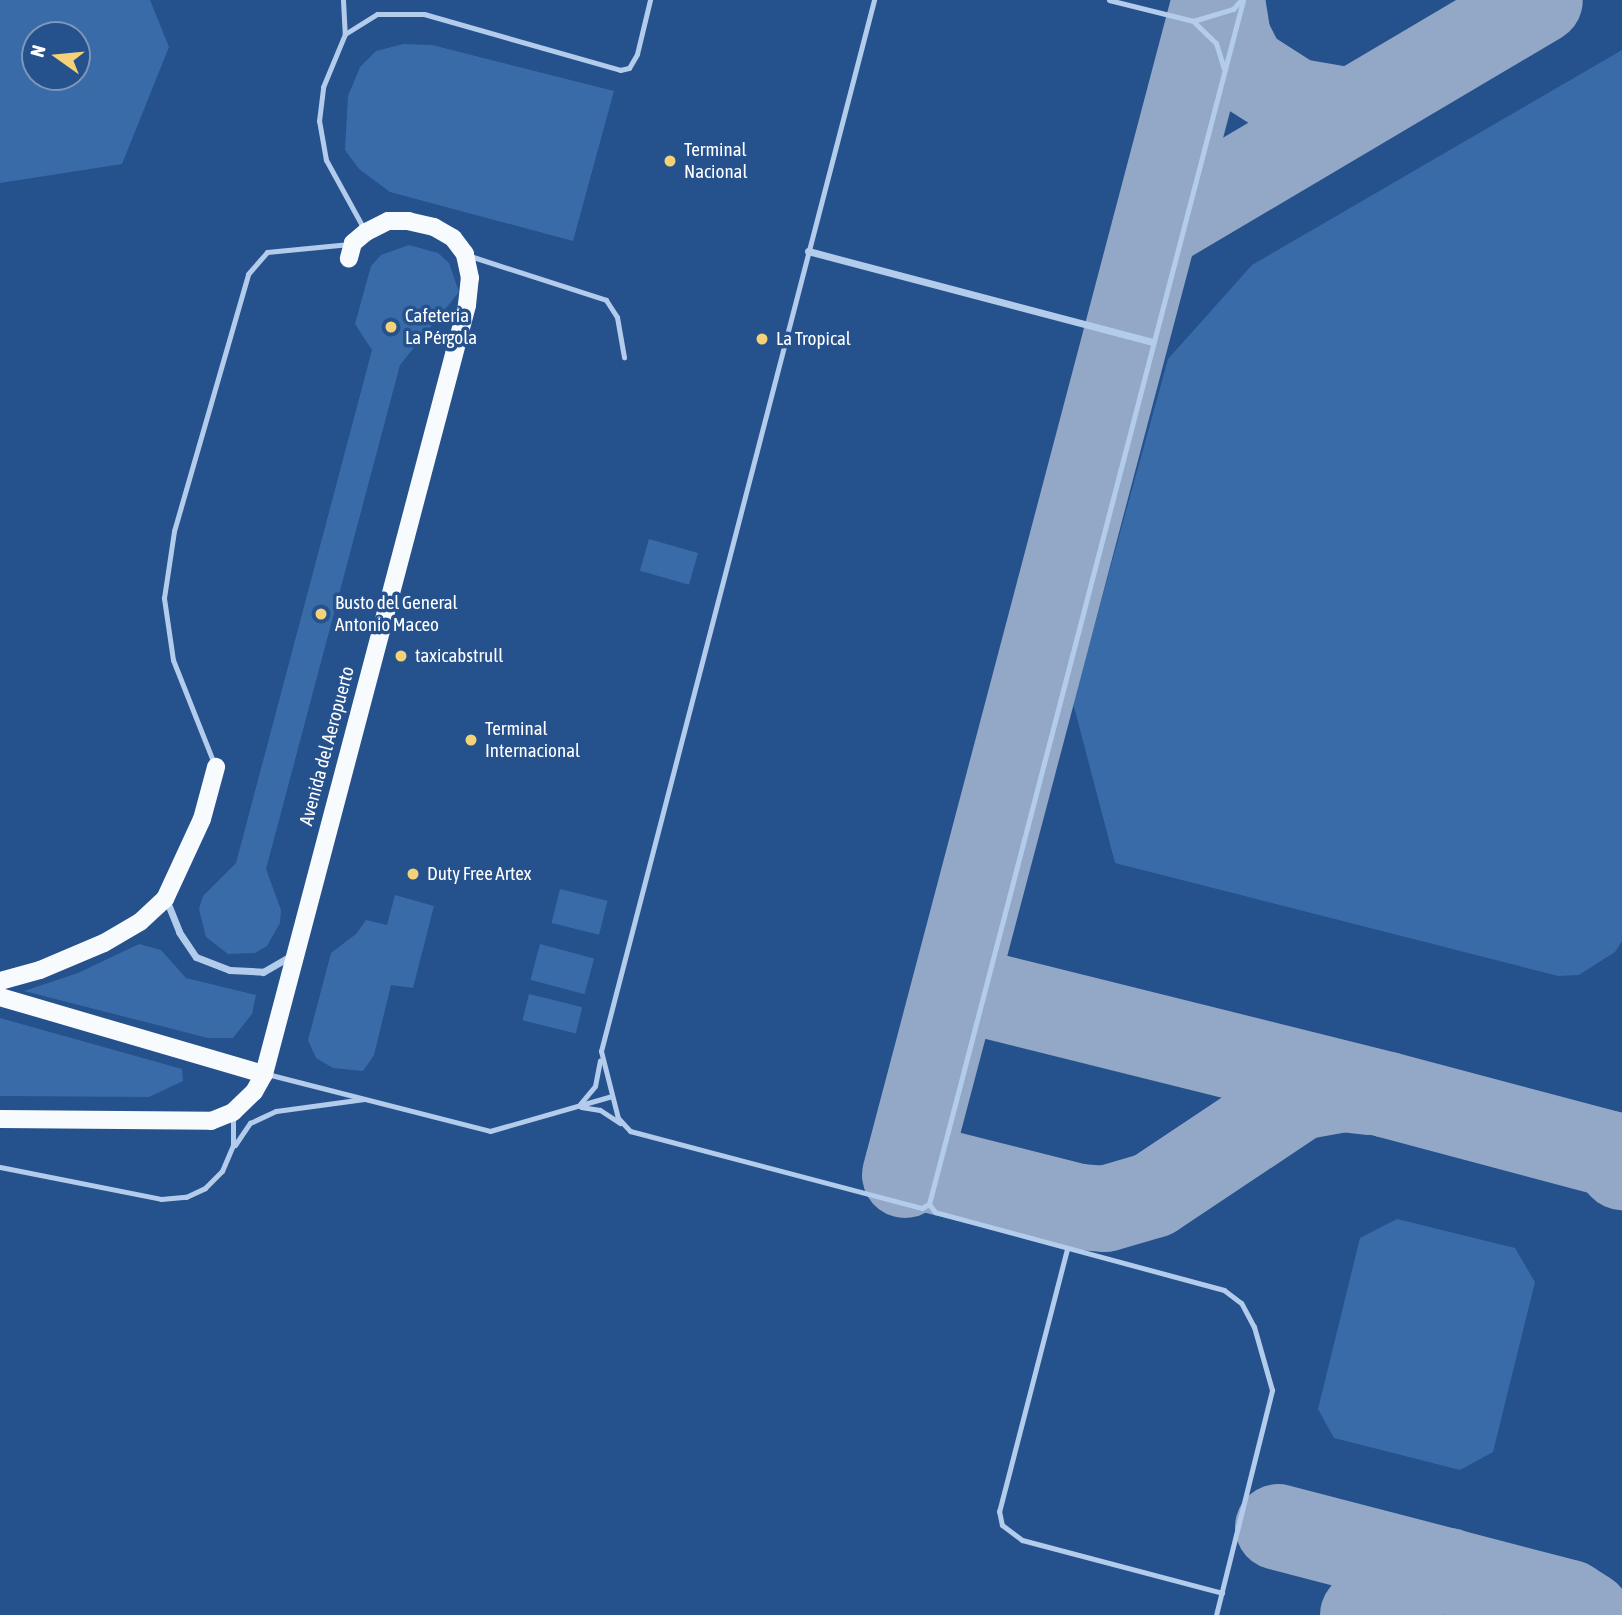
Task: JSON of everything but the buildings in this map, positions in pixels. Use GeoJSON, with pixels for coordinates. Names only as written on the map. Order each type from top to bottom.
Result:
{"type":"FeatureCollection","features":[{"type":"Feature","properties":{"kind":"main road"},"geometry":{"type":"LineString","coordinates":[[356,244],[388,221],[409,221],[435,227],[453,238],[465,254]]}},
{"type":"Feature","properties":{"kind":"main road","name":"Avenida del Aeropuerto"},"geometry":{"type":"LineString","coordinates":[[233,1112],[254,1091],[264,1074],[293,955],[467,305],[470,278],[465,254]]}},
{"type":"Feature","properties":{"kind":"main road"},"geometry":{"type":"LineString","coordinates":[[0,981],[40,970],[104,943],[140,922],[165,899],[202,819],[216,767]]}},
{"type":"Feature","properties":{"kind":"main road"},"geometry":{"type":"LineString","coordinates":[[0,997],[264,1074]]}},
{"type":"Feature","properties":{"kind":"main road"},"geometry":{"type":"LineString","coordinates":[[0,1119],[211,1121],[233,1112]]}},
{"type":"Feature","properties":{"kind":"street"},"geometry":{"type":"LineString","coordinates":[[808,251],[1152,342]]}},
{"type":"Feature","properties":{"kind":"street"},"geometry":{"type":"LineString","coordinates":[[165,899],[179,932],[197,957],[230,970],[262,972],[293,955]]}},
{"type":"Feature","properties":{"kind":"lane"},"geometry":{"type":"LineString","coordinates":[[216,767],[173,660],[164,598],[174,531],[248,274],[267,252],[356,244],[326,160],[320,121],[323,87],[345,34],[343,0]]}},
{"type":"Feature","properties":{"kind":"lane"},"geometry":{"type":"LineString","coordinates":[[345,34],[377,14],[424,15],[620,71],[629,68],[637,54],[650,0]]}},
{"type":"Feature","properties":{"kind":"lane"},"geometry":{"type":"LineString","coordinates":[[575,1107],[595,1086],[603,1028],[874,0]]}},
{"type":"Feature","properties":{"kind":"lane"},"geometry":{"type":"LineString","coordinates":[[1109,0],[1193,21],[1216,43],[1225,72]]}},
{"type":"Feature","properties":{"kind":"lane"},"geometry":{"type":"LineString","coordinates":[[1193,21],[1233,9],[1242,0]]}},
{"type":"Feature","properties":{"kind":"lane"},"geometry":{"type":"LineString","coordinates":[[929,1205],[1242,0]]}},
{"type":"Feature","properties":{"kind":"lane"},"geometry":{"type":"LineString","coordinates":[[465,254],[606,300],[617,317],[624,357]]}},
{"type":"Feature","properties":{"kind":"lane"},"geometry":{"type":"LineString","coordinates":[[601,1051],[612,1096],[623,1126]]}},
{"type":"Feature","properties":{"kind":"lane"},"geometry":{"type":"LineString","coordinates":[[264,1074],[371,1098],[490,1130],[612,1096]]}},
{"type":"Feature","properties":{"kind":"lane"},"geometry":{"type":"LineString","coordinates":[[0,1167],[161,1199],[186,1197],[205,1188],[222,1171],[250,1123],[276,1111],[371,1098]]}},
{"type":"Feature","properties":{"kind":"lane"},"geometry":{"type":"LineString","coordinates":[[575,1107],[600,1110],[623,1126],[909,1205],[922,1208],[929,1205]]}},
{"type":"Feature","properties":{"kind":"lane"},"geometry":{"type":"LineString","coordinates":[[230,1154],[236,1125],[233,1112]]}},
{"type":"Feature","properties":{"kind":"lane"},"geometry":{"type":"LineString","coordinates":[[929,1205],[935,1212],[1224,1290],[1241,1303],[1254,1327],[1271,1399],[1216,1615]]}},
{"type":"Feature","properties":{"kind":"lane"},"geometry":{"type":"LineString","coordinates":[[1067,1249],[999,1511],[1002,1525],[1022,1540],[1222,1593]]}},
{"type":"Feature","properties":{"kind":"shaded area"},"geometry":{"type":"Polygon","coordinates":[[[0,0],[150,0],[169,47],[122,164],[0,183],[0,0]]]}},
{"type":"Feature","properties":{"kind":"shaded area"},"geometry":{"type":"Polygon","coordinates":[[[403,44],[432,45],[614,91],[573,241],[390,192],[359,169],[345,150],[348,96],[360,67],[376,51],[403,44]]]}},
{"type":"Feature","properties":{"kind":"shaded area"},"geometry":{"type":"Polygon","coordinates":[[[1622,50],[1622,941],[1615,952],[1579,975],[1558,976],[1115,863],[1073,703],[1168,359],[1252,265],[1622,50]]]}},
{"type":"Feature","properties":{"kind":"shaded area"},"geometry":{"type":"Polygon","coordinates":[[[409,245],[438,253],[449,263],[459,292],[400,365],[266,869],[281,910],[280,923],[267,946],[255,953],[228,954],[206,937],[199,909],[203,896],[236,863],[372,350],[355,324],[371,266],[381,255],[409,245]]]}},
{"type":"Feature","properties":{"kind":"shaded area"},"geometry":{"type":"Polygon","coordinates":[[[649,539],[698,553],[689,585],[640,571],[649,539]]]}},
{"type":"Feature","properties":{"kind":"shaded area"},"geometry":{"type":"Polygon","coordinates":[[[560,889],[608,901],[599,935],[552,923],[560,889]]]}},
{"type":"Feature","properties":{"kind":"shaded area"},"geometry":{"type":"Polygon","coordinates":[[[395,895],[434,906],[413,988],[391,985],[374,1055],[363,1071],[333,1068],[316,1058],[308,1040],[331,953],[356,934],[366,920],[387,925],[395,895]]]}},
{"type":"Feature","properties":{"kind":"shaded area"},"geometry":{"type":"Polygon","coordinates":[[[139,944],[161,950],[186,978],[256,995],[252,1014],[233,1038],[208,1038],[24,991],[78,973],[139,944]]]}},
{"type":"Feature","properties":{"kind":"shaded area"},"geometry":{"type":"Polygon","coordinates":[[[540,944],[594,958],[585,994],[530,980],[540,944]]]}},
{"type":"Feature","properties":{"kind":"shaded area"},"geometry":{"type":"Polygon","coordinates":[[[529,994],[582,1007],[576,1034],[522,1020],[529,994]]]}},
{"type":"Feature","properties":{"kind":"shaded area"},"geometry":{"type":"Polygon","coordinates":[[[0,1018],[182,1069],[183,1081],[149,1097],[0,1096],[0,1018]]]}},
{"type":"Feature","properties":{"kind":"shaded area"},"geometry":{"type":"Polygon","coordinates":[[[1397,1219],[1515,1248],[1535,1282],[1493,1452],[1460,1470],[1334,1438],[1318,1409],[1360,1238],[1397,1219]]]}},
{"type":"Feature","properties":{"kind":"taxiway"},"geometry":{"type":"LineString","coordinates":[[905,1175],[1215,0]]}},
{"type":"Feature","properties":{"kind":"taxiway"},"geometry":{"type":"LineString","coordinates":[[1222,0],[1228,38],[1244,69],[1294,101],[1352,111]]}},
{"type":"Feature","properties":{"kind":"taxiway"},"geometry":{"type":"LineString","coordinates":[[1155,228],[1540,0]]}},
{"type":"Feature","properties":{"kind":"taxiway"},"geometry":{"type":"LineString","coordinates":[[955,987],[1388,1095],[1610,1154],[1622,1167]]}},
{"type":"Feature","properties":{"kind":"taxiway"},"geometry":{"type":"LineString","coordinates":[[908,1164],[1079,1207],[1105,1209],[1153,1195],[1300,1097],[1344,1089],[1368,1092]]}},
{"type":"Feature","properties":{"kind":"taxiway"},"geometry":{"type":"LineString","coordinates":[[1278,1527],[1569,1603],[1588,1615]]}},
{"type":"Feature","properties":{"kind":"taxiway"},"geometry":{"type":"LineString","coordinates":[[1363,1615],[1383,1591],[1410,1575],[1449,1571]]}},
{"type":"Feature","properties":{"kind":"place","name":"Terminal Nacional"},"geometry":{"type":"Point","coordinates":[670,161]}},
{"type":"Feature","properties":{"kind":"place","name":"Cafeteria La Pérgola"},"geometry":{"type":"Point","coordinates":[391,327]}},
{"type":"Feature","properties":{"kind":"place","name":"La Tropical"},"geometry":{"type":"Point","coordinates":[762,339]}},
{"type":"Feature","properties":{"kind":"place","name":"Busto del General Antonio Maceo"},"geometry":{"type":"Point","coordinates":[321,614]}},
{"type":"Feature","properties":{"kind":"place","name":"taxicabstrull"},"geometry":{"type":"Point","coordinates":[401,656]}},
{"type":"Feature","properties":{"kind":"place","name":"Terminal Internacional"},"geometry":{"type":"Point","coordinates":[471,740]}},
{"type":"Feature","properties":{"kind":"place","name":"Duty Free Artex"},"geometry":{"type":"Point","coordinates":[413,874]}}]}
